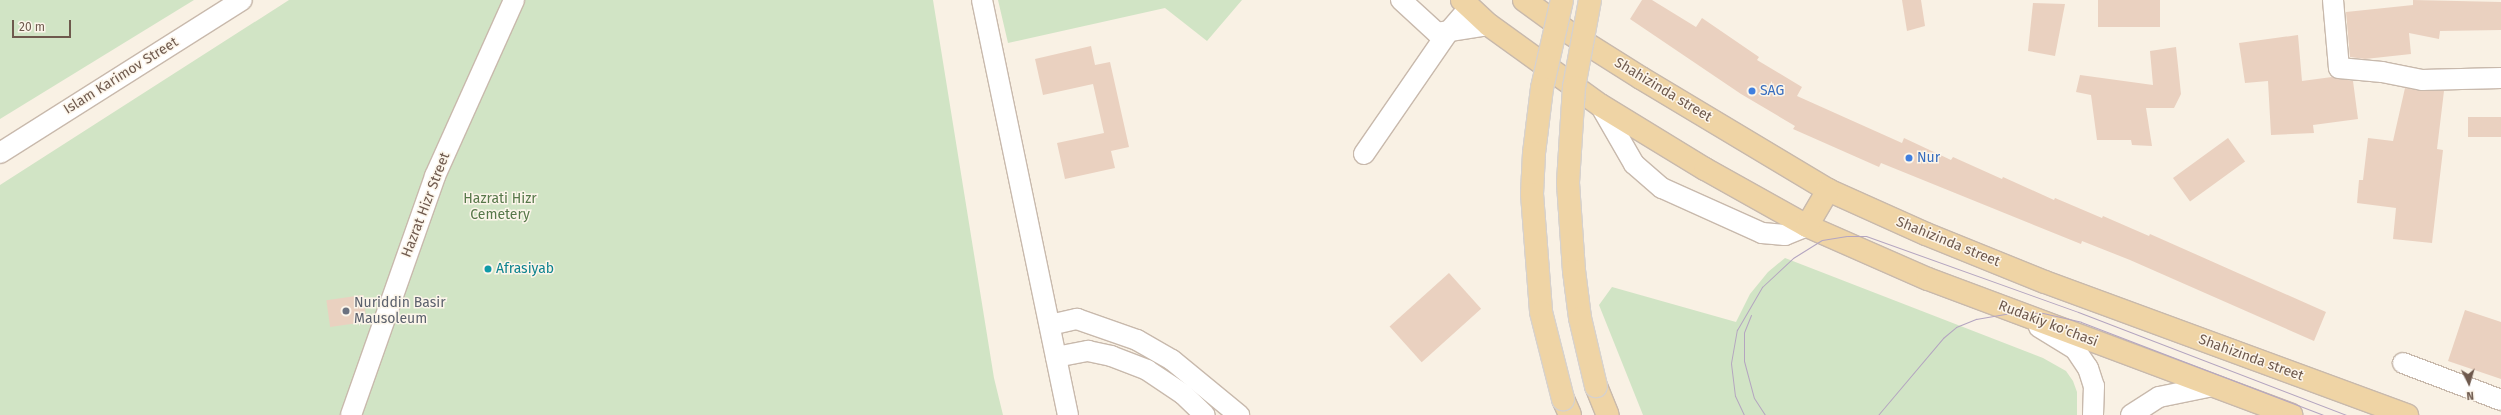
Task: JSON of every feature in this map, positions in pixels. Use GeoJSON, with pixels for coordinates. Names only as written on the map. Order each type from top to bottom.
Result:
{"type":"FeatureCollection","features":[{"type":"Feature","properties":{"kind":"main road","name":"Shahizinda street"},"geometry":{"type":"LineString","coordinates":[[1524,0],[1628,69],[1828,190],[1926,234],[2052,284],[2407,415]]}},
{"type":"Feature","properties":{"kind":"main road"},"geometry":{"type":"LineString","coordinates":[[1562,0],[1542,88],[1534,153],[1532,194],[1540,312],[1566,407]]}},
{"type":"Feature","properties":{"kind":"main road"},"geometry":{"type":"LineString","coordinates":[[1590,0],[1574,86],[1568,182],[1575,278],[1580,318],[1596,386],[1608,415]]}},
{"type":"Feature","properties":{"kind":"main road"},"geometry":{"type":"LineString","coordinates":[[1466,3],[1489,25],[1600,105],[1705,169],[1808,226],[1828,190]]}},
{"type":"Feature","properties":{"kind":"main road","name":"Rudakiy ko'chasi"},"geometry":{"type":"LineString","coordinates":[[1808,226],[1881,260],[2291,415]]}},
{"type":"Feature","properties":{"kind":"street","name":"Islam Karimov Street"},"geometry":{"type":"LineString","coordinates":[[0,153],[242,0]]}},
{"type":"Feature","properties":{"kind":"street","name":"Hazrat Hizr Street"},"geometry":{"type":"LineString","coordinates":[[351,415],[435,176],[514,0]]}},
{"type":"Feature","properties":{"kind":"street"},"geometry":{"type":"LineString","coordinates":[[982,0],[1068,415]]}},
{"type":"Feature","properties":{"kind":"street"},"geometry":{"type":"LineString","coordinates":[[1401,0],[1437,34],[1489,25]]}},
{"type":"Feature","properties":{"kind":"street"},"geometry":{"type":"LineString","coordinates":[[2333,0],[2339,68],[2382,72],[2422,80],[2501,78]]}},
{"type":"Feature","properties":{"kind":"street"},"geometry":{"type":"LineString","coordinates":[[1364,154],[1449,32],[1466,3]]}},
{"type":"Feature","properties":{"kind":"street"},"geometry":{"type":"LineString","coordinates":[[1600,105],[1634,164],[1662,188],[1762,233],[1785,235],[1808,226]]}},
{"type":"Feature","properties":{"kind":"street"},"geometry":{"type":"LineString","coordinates":[[2016,312],[2075,349],[2088,368],[2094,386],[2093,415]]}},
{"type":"Feature","properties":{"kind":"street"},"geometry":{"type":"LineString","coordinates":[[1050,325],[1077,319],[1137,340],[1172,360],[1239,415]]}},
{"type":"Feature","properties":{"kind":"street"},"geometry":{"type":"LineString","coordinates":[[1056,357],[1088,351],[1111,356],[1147,370],[1182,394],[1204,415]]}},
{"type":"Feature","properties":{"kind":"street"},"geometry":{"type":"LineString","coordinates":[[2403,363],[2501,400]]}},
{"type":"Feature","properties":{"kind":"street"},"geometry":{"type":"LineString","coordinates":[[2131,415],[2159,397],[2213,386]]}},
{"type":"Feature","properties":{"kind":"green space"},"geometry":{"type":"Polygon","coordinates":[[[0,0],[194,0],[0,119],[0,0]]]}},
{"type":"Feature","properties":{"kind":"green space","name":"Hazrati Hizr Cemetery"},"geometry":{"type":"Polygon","coordinates":[[[289,0],[933,0],[994,378],[1003,415],[0,415],[0,185],[289,0]]]}},
{"type":"Feature","properties":{"kind":"green space"},"geometry":{"type":"Polygon","coordinates":[[[998,0],[1242,0],[1207,41],[1165,8],[1008,43],[998,0]]]}},
{"type":"Feature","properties":{"kind":"green space"},"geometry":{"type":"Polygon","coordinates":[[[1785,258],[2043,358],[2066,371],[2073,381],[2077,392],[2077,415],[1643,415],[1599,305],[1612,287],[1736,322],[1750,294],[1768,272],[1785,258]]]}},
{"type":"Feature","properties":{"kind":"building"},"geometry":{"type":"Polygon","coordinates":[[[1642,0],[1652,0],[1696,27],[1702,18],[1759,57],[1757,60],[1802,87],[1797,96],[1902,143],[1904,138],[1951,160],[1953,157],[2054,200],[2055,198],[2102,218],[2103,216],[2149,236],[2150,234],[2326,312],[2314,341],[2130,260],[2082,241],[2081,244],[1881,163],[1879,167],[1793,129],[1795,126],[1741,94],[1630,19],[1642,0]]]}},
{"type":"Feature","properties":{"kind":"building"},"geometry":{"type":"Polygon","coordinates":[[[1902,0],[1921,0],[1925,26],[1907,31],[1902,0]]]}},
{"type":"Feature","properties":{"kind":"building"},"geometry":{"type":"Polygon","coordinates":[[[2098,0],[2160,0],[2160,27],[2098,27],[2098,0]]]}},
{"type":"Feature","properties":{"kind":"building"},"geometry":{"type":"Polygon","coordinates":[[[2413,0],[2501,2],[2501,30],[2440,31],[2439,39],[2409,33],[2411,54],[2365,59],[2350,57],[2346,12],[2413,5],[2413,0]]]}},
{"type":"Feature","properties":{"kind":"building"},"geometry":{"type":"Polygon","coordinates":[[[2033,3],[2065,4],[2055,56],[2028,51],[2033,3]]]}},
{"type":"Feature","properties":{"kind":"building"},"geometry":{"type":"Polygon","coordinates":[[[2298,35],[2302,81],[2332,77],[2353,81],[2358,119],[2313,125],[2314,133],[2271,135],[2268,81],[2245,83],[2239,43],[2298,35]]]}},
{"type":"Feature","properties":{"kind":"building"},"geometry":{"type":"Polygon","coordinates":[[[1091,46],[1095,65],[1110,62],[1129,147],[1111,151],[1115,168],[1065,179],[1057,143],[1104,133],[1093,84],[1043,95],[1035,59],[1091,46]]]}},
{"type":"Feature","properties":{"kind":"building"},"geometry":{"type":"Polygon","coordinates":[[[2176,47],[2181,94],[2174,108],[2146,108],[2152,146],[2132,145],[2131,140],[2097,140],[2091,95],[2076,92],[2080,75],[2153,85],[2150,51],[2176,47]]]}},
{"type":"Feature","properties":{"kind":"building"},"geometry":{"type":"Polygon","coordinates":[[[2405,88],[2422,91],[2444,91],[2437,149],[2443,150],[2432,243],[2393,239],[2396,208],[2357,203],[2359,180],[2363,180],[2368,138],[2393,141],[2405,88]]]}},
{"type":"Feature","properties":{"kind":"building"},"geometry":{"type":"Polygon","coordinates":[[[2468,117],[2501,117],[2501,137],[2468,137],[2468,117]]]}},
{"type":"Feature","properties":{"kind":"building"},"geometry":{"type":"Polygon","coordinates":[[[2228,138],[2245,161],[2190,201],[2173,178],[2228,138]]]}},
{"type":"Feature","properties":{"kind":"building"},"geometry":{"type":"Polygon","coordinates":[[[1449,273],[1481,309],[1422,362],[1390,327],[1449,273]]]}},
{"type":"Feature","properties":{"kind":"building","name":"Nuriddin Basir Mausoleum"},"geometry":{"type":"Polygon","coordinates":[[[363,295],[367,322],[330,327],[326,300],[363,295]]]}},
{"type":"Feature","properties":{"kind":"building"},"geometry":{"type":"Polygon","coordinates":[[[2465,310],[2501,322],[2501,379],[2448,361],[2465,310]]]}},
{"type":"Feature","properties":{"kind":"tram line"},"geometry":{"type":"LineString","coordinates":[[1744,415],[1735,396],[1731,363],[1737,330],[1762,287],[1793,258],[1822,240],[1847,236],[1866,236],[2078,312],[2347,415]]}},
{"type":"Feature","properties":{"kind":"tram line"},"geometry":{"type":"LineString","coordinates":[[1878,415],[1943,338],[1956,327],[1976,319],[2016,312],[2043,313],[2081,322],[2323,415]]}},
{"type":"Feature","properties":{"kind":"tram line"},"geometry":{"type":"LineString","coordinates":[[1751,315],[1744,332],[1744,361],[1754,398],[1765,415]]}},
{"type":"Feature","properties":{"kind":"place","name":"SAG"},"geometry":{"type":"Point","coordinates":[1752,91]}},
{"type":"Feature","properties":{"kind":"place","name":"Nur"},"geometry":{"type":"Point","coordinates":[1909,158]}},
{"type":"Feature","properties":{"kind":"place","name":"Afrasiyab"},"geometry":{"type":"Point","coordinates":[488,269]}},
{"type":"Feature","properties":{"kind":"place","name":"Nuriddin Basir Mausoleum"},"geometry":{"type":"Point","coordinates":[346,311]}}]}
